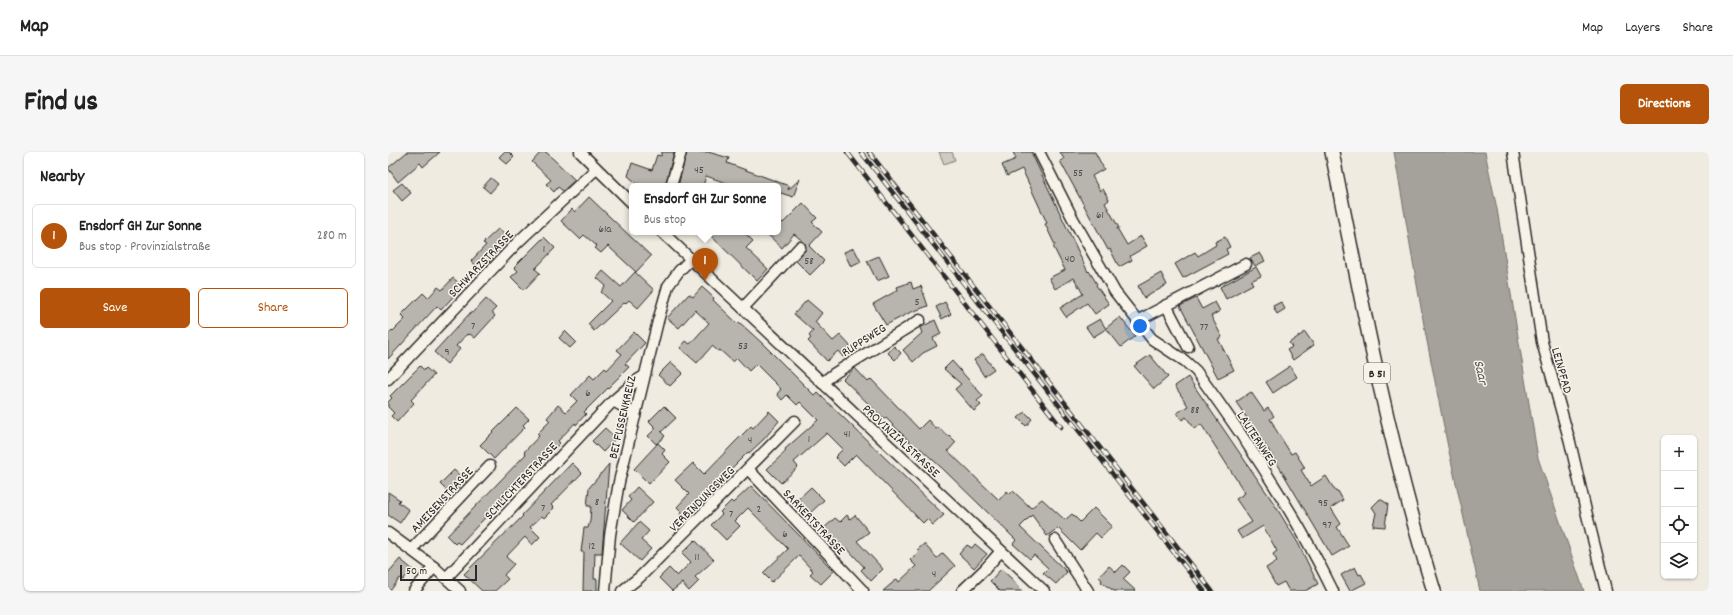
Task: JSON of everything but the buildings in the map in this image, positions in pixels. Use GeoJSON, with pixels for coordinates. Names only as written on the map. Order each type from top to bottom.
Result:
{"type":"FeatureCollection","features":[{"type":"Feature","properties":{"kind":"main road","name":"B 51"},"geometry":{"type":"LineString","coordinates":[[1332,152],[1373,359],[1399,468],[1418,540],[1434,591]]}},
{"type":"Feature","properties":{"kind":"street"},"geometry":{"type":"LineString","coordinates":[[580,152],[629,200]]}},
{"type":"Feature","properties":{"kind":"street"},"geometry":{"type":"LineString","coordinates":[[672,183],[680,152]]}},
{"type":"Feature","properties":{"kind":"street","name":"LAUTERNWEG"},"geometry":{"type":"LineString","coordinates":[[1039,152],[1095,259],[1115,292],[1152,338],[1185,360],[1196,371],[1212,393],[1280,497],[1308,544],[1332,591]]}},
{"type":"Feature","properties":{"kind":"street","name":"LEINPFAD"},"geometry":{"type":"LineString","coordinates":[[1513,152],[1542,342],[1570,442],[1606,591]]}},
{"type":"Feature","properties":{"kind":"street","name":"SCHWARZSTRASSE"},"geometry":{"type":"LineString","coordinates":[[388,379],[518,242],[596,169]]}},
{"type":"Feature","properties":{"kind":"street","name":"PROVINZIALSTRASSE"},"geometry":{"type":"LineString","coordinates":[[665,235],[1044,591]]}},
{"type":"Feature","properties":{"kind":"street"},"geometry":{"type":"LineString","coordinates":[[743,308],[800,247]]}},
{"type":"Feature","properties":{"kind":"street","name":"BEI FUSSENKREUZ"},"geometry":{"type":"LineString","coordinates":[[605,591],[610,535],[619,482],[663,299],[668,286],[679,271],[691,259]]}},
{"type":"Feature","properties":{"kind":"street"},"geometry":{"type":"LineString","coordinates":[[1137,321],[1246,264]]}},
{"type":"Feature","properties":{"kind":"street"},"geometry":{"type":"LineString","coordinates":[[1166,305],[1188,347]]}},
{"type":"Feature","properties":{"kind":"street","name":"RUPPSWEG"},"geometry":{"type":"LineString","coordinates":[[822,383],[835,373],[920,320]]}},
{"type":"Feature","properties":{"kind":"street","name":"SCHLICHTERSTRASSE"},"geometry":{"type":"LineString","coordinates":[[446,578],[613,401],[644,376]]}},
{"type":"Feature","properties":{"kind":"street"},"geometry":{"type":"LineString","coordinates":[[613,401],[626,408],[635,417]]}},
{"type":"Feature","properties":{"kind":"street","name":"VERBINDUNGSWEG"},"geometry":{"type":"LineString","coordinates":[[622,591],[640,577],[748,470],[795,420]]}},
{"type":"Feature","properties":{"kind":"street","name":"AMEISENSTRASSE"},"geometry":{"type":"LineString","coordinates":[[411,550],[490,466]]}},
{"type":"Feature","properties":{"kind":"street","name":"SARKERTSTRASSE"},"geometry":{"type":"LineString","coordinates":[[748,470],[863,591]]}},
{"type":"Feature","properties":{"kind":"street","name":"AMEISENSTRASSE"},"geometry":{"type":"LineString","coordinates":[[388,533],[434,567],[460,591]]}},
{"type":"Feature","properties":{"kind":"street"},"geometry":{"type":"LineString","coordinates":[[1055,540],[1088,591]]}},
{"type":"Feature","properties":{"kind":"street"},"geometry":{"type":"LineString","coordinates":[[962,591],[1001,551]]}},
{"type":"Feature","properties":{"kind":"street"},"geometry":{"type":"LineString","coordinates":[[414,591],[434,567]]}},
{"type":"Feature","properties":{"kind":"shaded area"},"geometry":{"type":"Polygon","coordinates":[[[939,152],[952,152],[955,160],[944,164],[939,152]]]}},
{"type":"Feature","properties":{"kind":"water","name":"Saar"},"geometry":{"type":"Polygon","coordinates":[[[1394,152],[1485,152],[1497,209],[1538,458],[1584,591],[1480,591],[1448,447],[1425,331],[1394,152]]]}},
{"type":"Feature","properties":{"kind":"railway"},"geometry":{"type":"LineString","coordinates":[[847,152],[1061,427]]}},
{"type":"Feature","properties":{"kind":"railway"},"geometry":{"type":"LineString","coordinates":[[861,152],[1204,591]]}},
{"type":"Feature","properties":{"kind":"railway"},"geometry":{"type":"LineString","coordinates":[[869,152],[1212,591]]}},
{"type":"Feature","properties":{"kind":"place","name":"Ensdorf GH Zur Sonne"},"geometry":{"type":"Point","coordinates":[705,281]}}]}
